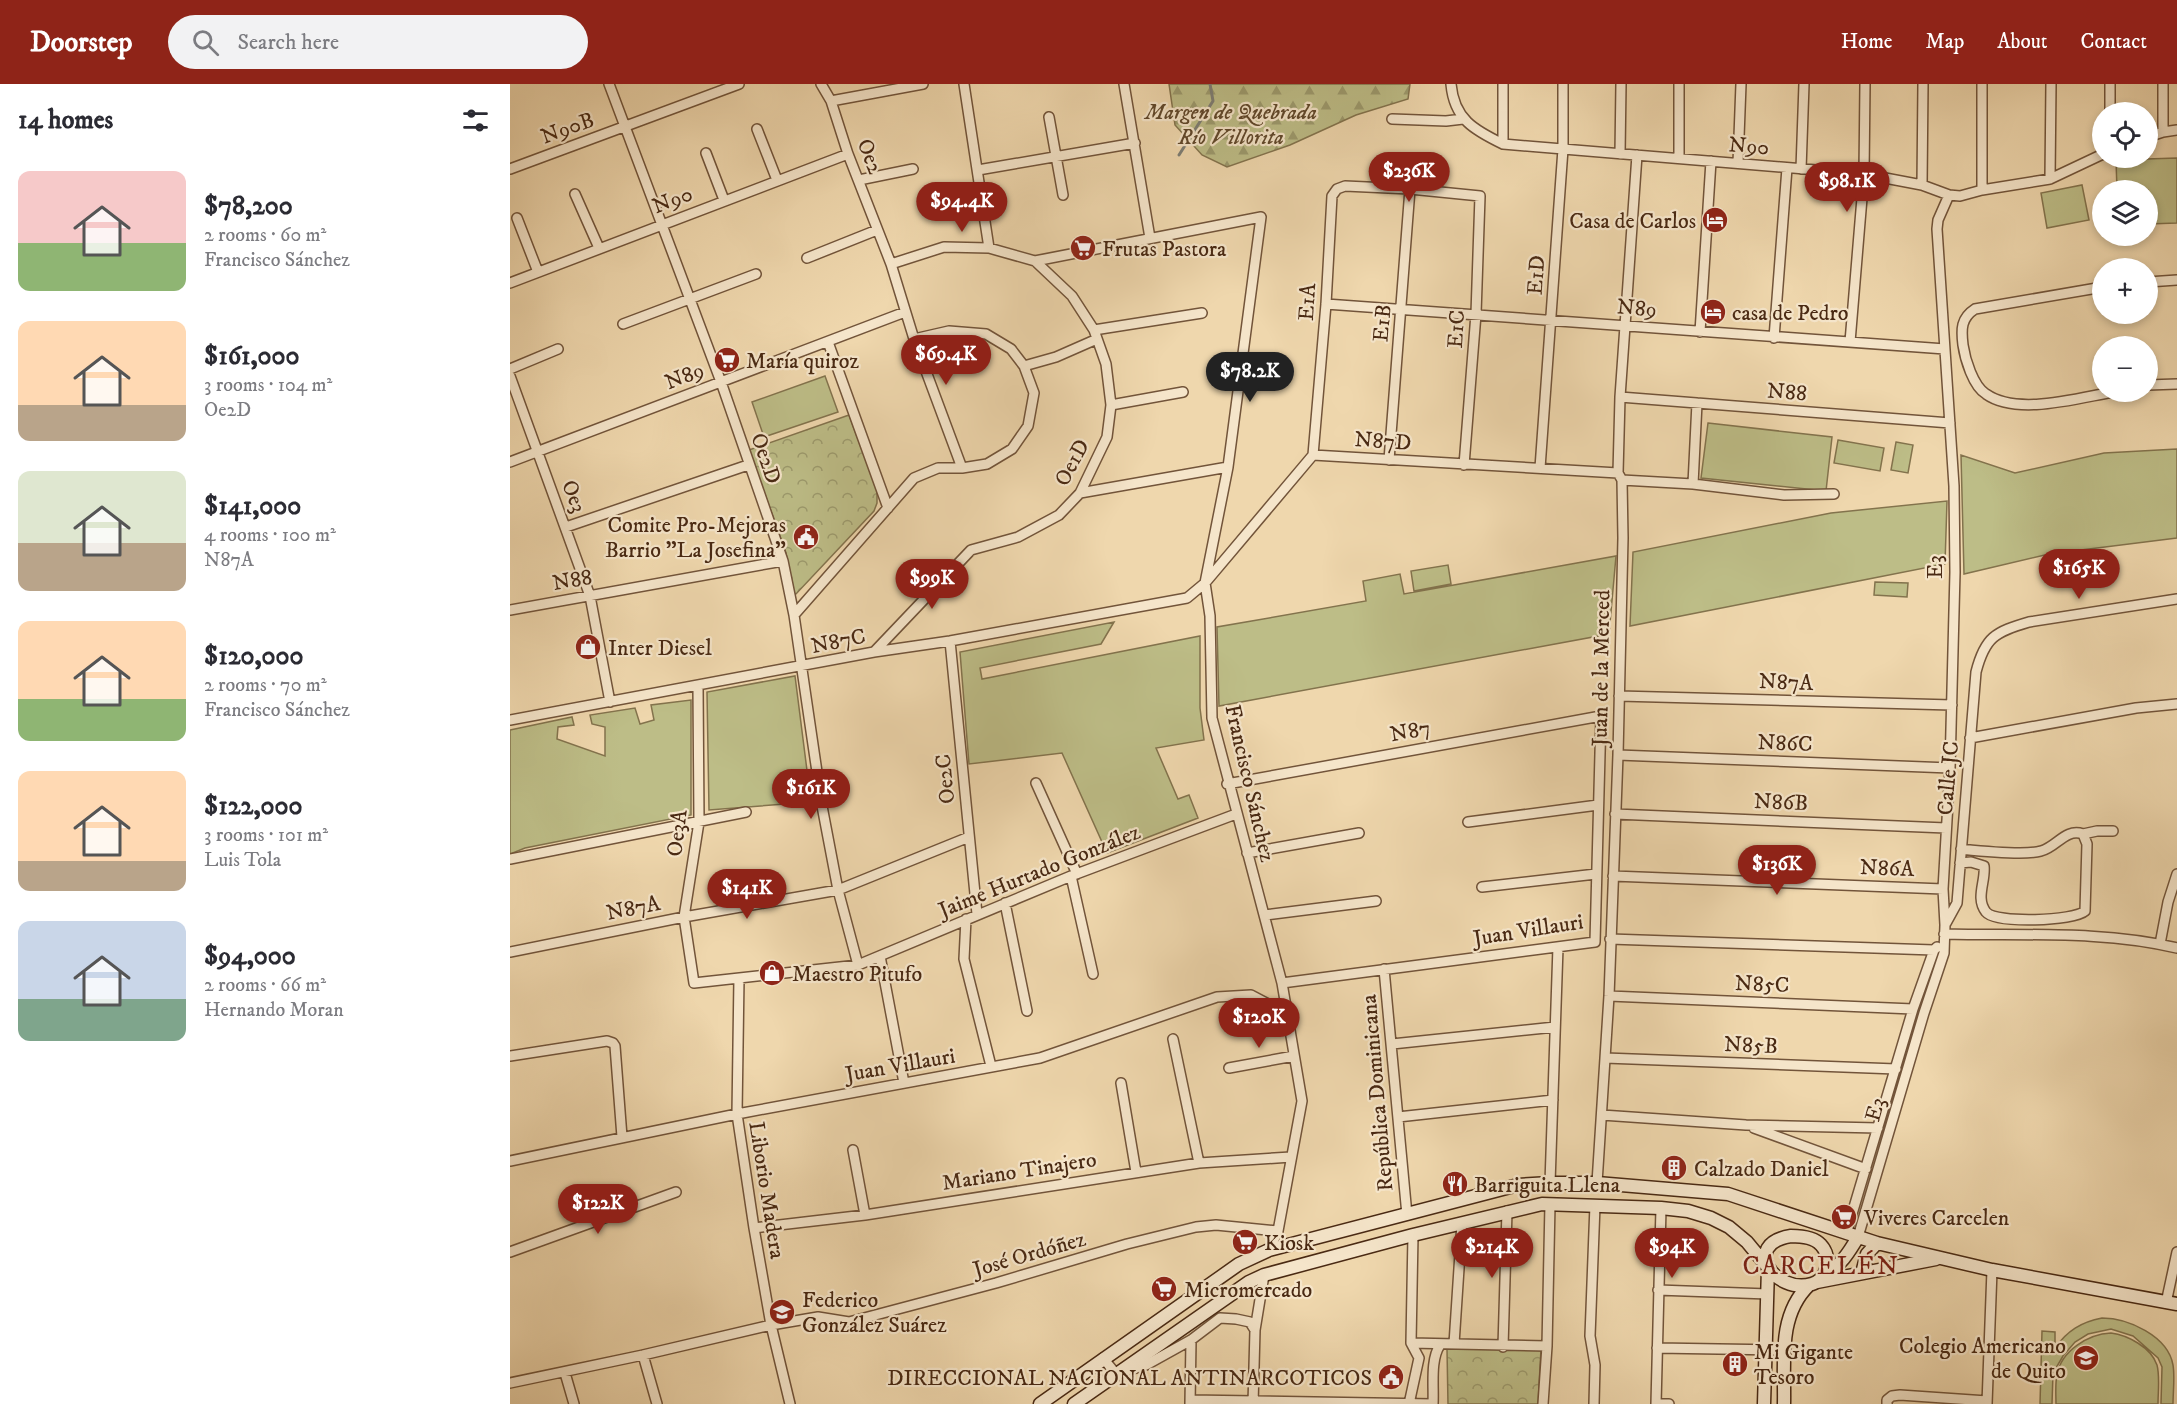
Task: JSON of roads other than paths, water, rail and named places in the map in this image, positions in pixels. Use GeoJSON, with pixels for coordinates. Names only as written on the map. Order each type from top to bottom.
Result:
{"type":"FeatureCollection","features":[{"type":"Feature","properties":{"kind":"street","name":"Oe2D"},"geometry":{"type":"LineString","coordinates":[[609,84],[721,382],[783,561],[794,615],[822,806],[838,890],[858,965]]}},
{"type":"Feature","properties":{"kind":"street","name":"N90B"},"geometry":{"type":"LineString","coordinates":[[510,169],[739,84]]}},
{"type":"Feature","properties":{"kind":"street","name":"Oe2"},"geometry":{"type":"LineString","coordinates":[[821,84],[831,101],[848,153],[891,264],[914,339],[962,468]]}},
{"type":"Feature","properties":{"kind":"street"},"geometry":{"type":"LineString","coordinates":[[831,101],[923,84]]}},
{"type":"Feature","properties":{"kind":"street"},"geometry":{"type":"LineString","coordinates":[[964,84],[989,248]]}},
{"type":"Feature","properties":{"kind":"street"},"geometry":{"type":"LineString","coordinates":[[891,264],[944,247],[989,248],[1035,261],[1150,238],[1124,84]]}},
{"type":"Feature","properties":{"kind":"street"},"geometry":{"type":"LineString","coordinates":[[1451,84],[1462,119],[1482,134],[1503,144],[1503,84]]}},
{"type":"Feature","properties":{"kind":"street","name":"E1D"},"geometry":{"type":"LineString","coordinates":[[1540,468],[1563,149],[1563,84]]}},
{"type":"Feature","properties":{"kind":"street"},"geometry":{"type":"LineString","coordinates":[[1620,153],[1621,84]]}},
{"type":"Feature","properties":{"kind":"street"},"geometry":{"type":"LineString","coordinates":[[1679,84],[1679,159]]}},
{"type":"Feature","properties":{"kind":"street"},"geometry":{"type":"LineString","coordinates":[[1738,164],[1741,84]]}},
{"type":"Feature","properties":{"kind":"street"},"geometry":{"type":"LineString","coordinates":[[1801,169],[1803,84]]}},
{"type":"Feature","properties":{"kind":"street"},"geometry":{"type":"LineString","coordinates":[[1850,342],[1864,174],[1865,84]]}},
{"type":"Feature","properties":{"kind":"street"},"geometry":{"type":"LineString","coordinates":[[1922,185],[1923,84]]}},
{"type":"Feature","properties":{"kind":"street"},"geometry":{"type":"LineString","coordinates":[[1982,84],[1982,190]]}},
{"type":"Feature","properties":{"kind":"street"},"geometry":{"type":"LineString","coordinates":[[2050,84],[2050,179]]}},
{"type":"Feature","properties":{"kind":"street"},"geometry":{"type":"LineString","coordinates":[[2110,84],[2110,102]]}},
{"type":"Feature","properties":{"kind":"street"},"geometry":{"type":"LineString","coordinates":[[2163,84],[2163,132]]}},
{"type":"Feature","properties":{"kind":"street"},"geometry":{"type":"LineString","coordinates":[[1049,117],[1063,195]]}},
{"type":"Feature","properties":{"kind":"street"},"geometry":{"type":"LineString","coordinates":[[1392,119],[1446,121],[1462,119]]}},
{"type":"Feature","properties":{"kind":"street"},"geometry":{"type":"LineString","coordinates":[[757,129],[777,180]]}},
{"type":"Feature","properties":{"kind":"street"},"geometry":{"type":"LineString","coordinates":[[2158,134],[2177,130]]}},
{"type":"Feature","properties":{"kind":"street"},"geometry":{"type":"LineString","coordinates":[[978,170],[1135,143]]}},
{"type":"Feature","properties":{"kind":"street","name":"N90"},"geometry":{"type":"LineString","coordinates":[[1503,144],[1864,174],[1922,185],[1949,195],[1960,196],[1982,190],[2050,179],[2092,159]]}},
{"type":"Feature","properties":{"kind":"street"},"geometry":{"type":"LineString","coordinates":[[705,153],[724,200]]}},
{"type":"Feature","properties":{"kind":"street","name":"N90"},"geometry":{"type":"LineString","coordinates":[[510,282],[848,153]]}},
{"type":"Feature","properties":{"kind":"street","name":"Juan de la Merced"},"geometry":{"type":"LineString","coordinates":[[1598,1183],[1609,996],[1618,755],[1623,538],[1620,397],[1637,155]]}},
{"type":"Feature","properties":{"kind":"street"},"geometry":{"type":"LineString","coordinates":[[1700,332],[1711,161]]}},
{"type":"Feature","properties":{"kind":"street"},"geometry":{"type":"LineString","coordinates":[[1774,338],[1787,168]]}},
{"type":"Feature","properties":{"kind":"street"},"geometry":{"type":"LineString","coordinates":[[859,180],[913,169]]}},
{"type":"Feature","properties":{"kind":"street","name":"E1A"},"geometry":{"type":"LineString","coordinates":[[1313,455],[1326,304],[1332,196],[1337,189],[1345,186],[1410,189]]}},
{"type":"Feature","properties":{"kind":"street","name":"E1C"},"geometry":{"type":"LineString","coordinates":[[1410,189],[1480,196],[1476,314],[1464,465]]}},
{"type":"Feature","properties":{"kind":"street","name":"E1B"},"geometry":{"type":"LineString","coordinates":[[1389,460],[1410,189]]}},
{"type":"Feature","properties":{"kind":"street"},"geometry":{"type":"LineString","coordinates":[[575,194],[599,248]]}},
{"type":"Feature","properties":{"kind":"street","name":"E3"},"geometry":{"type":"LineString","coordinates":[[1784,1404],[1785,1334],[1790,1313],[1799,1294],[1837,1268],[1846,1258],[1944,953],[1943,888],[1950,768],[1955,572],[1950,423],[1937,229],[1938,220],[1949,195]]}},
{"type":"Feature","properties":{"kind":"street","name":"Francisco Sánchez"},"geometry":{"type":"LineString","coordinates":[[1150,238],[1261,217],[1228,467],[1205,583],[1210,616],[1212,718],[1227,784],[1282,983],[1302,1101],[1278,1231],[1269,1250]]}},
{"type":"Feature","properties":{"kind":"street"},"geometry":{"type":"LineString","coordinates":[[517,218],[538,272]]}},
{"type":"Feature","properties":{"kind":"street"},"geometry":{"type":"LineString","coordinates":[[807,258],[877,230]]}},
{"type":"Feature","properties":{"kind":"street","name":"Oe1D"},"geometry":{"type":"LineString","coordinates":[[874,652],[971,549],[1018,537],[1059,515],[1080,493],[1107,437],[1111,405],[1106,364],[1095,335],[1072,296],[1035,261]]}},
{"type":"Feature","properties":{"kind":"street"},"geometry":{"type":"LineString","coordinates":[[623,324],[756,274]]}},
{"type":"Feature","properties":{"kind":"street"},"geometry":{"type":"LineString","coordinates":[[2158,281],[2177,280]]}},
{"type":"Feature","properties":{"kind":"street"},"geometry":{"type":"LineString","coordinates":[[2092,289],[1975,309],[1967,314],[1962,323],[1963,347],[1975,380],[1985,394],[2003,402],[2028,405],[2092,395]]}},
{"type":"Feature","properties":{"kind":"street","name":"N89"},"geometry":{"type":"LineString","coordinates":[[1326,304],[1945,349]]}},
{"type":"Feature","properties":{"kind":"street","name":"N89"},"geometry":{"type":"LineString","coordinates":[[510,462],[905,312]]}},
{"type":"Feature","properties":{"kind":"street"},"geometry":{"type":"LineString","coordinates":[[1024,366],[1056,357],[1095,335],[1202,313]]}},
{"type":"Feature","properties":{"kind":"street"},"geometry":{"type":"LineString","coordinates":[[794,615],[914,478],[938,468],[962,468],[987,464],[1012,449],[1028,426],[1034,393],[1024,366],[1011,349],[986,334],[949,331],[914,339]]}},
{"type":"Feature","properties":{"kind":"street"},"geometry":{"type":"LineString","coordinates":[[828,342],[888,508]]}},
{"type":"Feature","properties":{"kind":"street"},"geometry":{"type":"LineString","coordinates":[[510,369],[558,349]]}},
{"type":"Feature","properties":{"kind":"street","name":"Oe3"},"geometry":{"type":"LineString","coordinates":[[510,376],[590,596],[610,702]]}},
{"type":"Feature","properties":{"kind":"street"},"geometry":{"type":"LineString","coordinates":[[2158,385],[2177,384]]}},
{"type":"Feature","properties":{"kind":"street"},"geometry":{"type":"LineString","coordinates":[[1111,405],[1183,392]]}},
{"type":"Feature","properties":{"kind":"street","name":"N88"},"geometry":{"type":"LineString","coordinates":[[1620,397],[1950,423]]}},
{"type":"Feature","properties":{"kind":"street"},"geometry":{"type":"LineString","coordinates":[[1693,484],[1697,403]]}},
{"type":"Feature","properties":{"kind":"street"},"geometry":{"type":"LineString","coordinates":[[1205,583],[1313,455]]}},
{"type":"Feature","properties":{"kind":"street","name":"N87D"},"geometry":{"type":"LineString","coordinates":[[1313,455],[1540,468],[1620,477]]}},
{"type":"Feature","properties":{"kind":"street"},"geometry":{"type":"LineString","coordinates":[[566,527],[748,465]]}},
{"type":"Feature","properties":{"kind":"street"},"geometry":{"type":"LineString","coordinates":[[1080,493],[1228,467]]}},
{"type":"Feature","properties":{"kind":"street"},"geometry":{"type":"LineString","coordinates":[[1620,477],[1784,495],[1834,494]]}},
{"type":"Feature","properties":{"kind":"street","name":"N88"},"geometry":{"type":"LineString","coordinates":[[510,610],[783,561]]}},
{"type":"Feature","properties":{"kind":"street","name":"N87C"},"geometry":{"type":"LineString","coordinates":[[510,720],[874,652],[951,641],[1187,598],[1205,583]]}},
{"type":"Feature","properties":{"kind":"street","name":"Calle JC"},"geometry":{"type":"LineString","coordinates":[[1944,934],[1957,903],[1976,672],[1982,652],[1992,637],[2008,628],[2029,622],[2177,599]]}},
{"type":"Feature","properties":{"kind":"street"},"geometry":{"type":"LineString","coordinates":[[1942,632],[1953,633]]}},
{"type":"Feature","properties":{"kind":"street","name":"Oe2C"},"geometry":{"type":"LineString","coordinates":[[951,641],[977,914]]}},
{"type":"Feature","properties":{"kind":"street","name":"Oe3A"},"geometry":{"type":"LineString","coordinates":[[698,686],[699,822],[684,917],[694,983],[739,978]]}},
{"type":"Feature","properties":{"kind":"street","name":"N87A"},"geometry":{"type":"LineString","coordinates":[[1619,696],[1952,705]]}},
{"type":"Feature","properties":{"kind":"street"},"geometry":{"type":"LineString","coordinates":[[1970,738],[2136,708],[2177,704]]}},
{"type":"Feature","properties":{"kind":"street","name":"N87"},"geometry":{"type":"LineString","coordinates":[[1227,784],[1601,716]]}},
{"type":"Feature","properties":{"kind":"street","name":"Juan Villauri"},"geometry":{"type":"LineString","coordinates":[[1282,983],[1596,942],[1601,716]]}},
{"type":"Feature","properties":{"kind":"street","name":"N86C"},"geometry":{"type":"LineString","coordinates":[[1618,755],[1950,768]]}},
{"type":"Feature","properties":{"kind":"street"},"geometry":{"type":"LineString","coordinates":[[1036,783],[1074,875],[1094,974]]}},
{"type":"Feature","properties":{"kind":"street"},"geometry":{"type":"LineString","coordinates":[[1468,822],[1598,805]]}},
{"type":"Feature","properties":{"kind":"street"},"geometry":{"type":"LineString","coordinates":[[510,859],[746,812]]}},
{"type":"Feature","properties":{"kind":"street","name":"Jaime Hurtado González"},"geometry":{"type":"LineString","coordinates":[[858,965],[1074,875],[1236,814]]}},
{"type":"Feature","properties":{"kind":"street","name":"N86B"},"geometry":{"type":"LineString","coordinates":[[1615,814],[1947,828]]}},
{"type":"Feature","properties":{"kind":"street"},"geometry":{"type":"LineString","coordinates":[[1961,849],[2043,851],[2069,834],[2113,831]]}},
{"type":"Feature","properties":{"kind":"street"},"geometry":{"type":"LineString","coordinates":[[1247,853],[1359,833]]}},
{"type":"Feature","properties":{"kind":"street"},"geometry":{"type":"LineString","coordinates":[[1960,863],[1971,862],[1984,866],[1981,900],[1987,913],[1994,917],[2007,920],[2080,915],[2085,911],[2086,902],[2087,844],[2083,834]]}},
{"type":"Feature","properties":{"kind":"street","name":"N87A"},"geometry":{"type":"LineString","coordinates":[[510,952],[684,917],[838,890],[969,837]]}},
{"type":"Feature","properties":{"kind":"street"},"geometry":{"type":"LineString","coordinates":[[1482,887],[1596,874]]}},
{"type":"Feature","properties":{"kind":"street"},"geometry":{"type":"LineString","coordinates":[[2160,944],[2168,902],[2177,874]]}},
{"type":"Feature","properties":{"kind":"street","name":"N86A"},"geometry":{"type":"LineString","coordinates":[[1613,876],[1943,888]]}},
{"type":"Feature","properties":{"kind":"street"},"geometry":{"type":"LineString","coordinates":[[1265,915],[1376,901]]}},
{"type":"Feature","properties":{"kind":"street"},"geometry":{"type":"LineString","coordinates":[[1005,903],[1027,1011]]}},
{"type":"Feature","properties":{"kind":"street"},"geometry":{"type":"LineString","coordinates":[[966,919],[964,959],[992,1066]]}},
{"type":"Feature","properties":{"kind":"street"},"geometry":{"type":"LineString","coordinates":[[1944,934],[2088,937],[2160,944],[2177,948]]}},
{"type":"Feature","properties":{"kind":"street","name":"E3"},"geometry":{"type":"LineString","coordinates":[[1852,1236],[1866,1169],[1913,1009],[1934,950],[1944,934]]}},
{"type":"Feature","properties":{"kind":"street","name":"Juan Villauri"},"geometry":{"type":"LineString","coordinates":[[1610,939],[1934,950]]}},
{"type":"Feature","properties":{"kind":"street"},"geometry":{"type":"LineString","coordinates":[[1550,1183],[1558,948]]}},
{"type":"Feature","properties":{"kind":"street"},"geometry":{"type":"LineString","coordinates":[[880,956],[904,1083]]}},
{"type":"Feature","properties":{"kind":"street"},"geometry":{"type":"LineString","coordinates":[[739,978],[858,965]]}},
{"type":"Feature","properties":{"kind":"street","name":"República Dominicana"},"geometry":{"type":"LineString","coordinates":[[1384,969],[1407,1215]]}},
{"type":"Feature","properties":{"kind":"street","name":"Liborio Madera"},"geometry":{"type":"LineString","coordinates":[[739,978],[737,1114],[753,1228],[771,1324],[790,1404]]}},
{"type":"Feature","properties":{"kind":"street","name":"Juan Villauri"},"geometry":{"type":"LineString","coordinates":[[510,1161],[737,1114],[1040,1058],[1217,998],[1251,995],[1287,1014]]}},
{"type":"Feature","properties":{"kind":"street","name":"N85C"},"geometry":{"type":"LineString","coordinates":[[1609,996],[1913,1009]]}},
{"type":"Feature","properties":{"kind":"street"},"geometry":{"type":"LineString","coordinates":[[1392,1044],[1555,1027]]}},
{"type":"Feature","properties":{"kind":"street"},"geometry":{"type":"LineString","coordinates":[[1173,1039],[1199,1163]]}},
{"type":"Feature","properties":{"kind":"street"},"geometry":{"type":"LineString","coordinates":[[510,1056],[613,1042],[622,1137]]}},
{"type":"Feature","properties":{"kind":"street"},"geometry":{"type":"LineString","coordinates":[[1229,1068],[1294,1056]]}},
{"type":"Feature","properties":{"kind":"street","name":"N85B"},"geometry":{"type":"LineString","coordinates":[[1605,1058],[1896,1069]]}},
{"type":"Feature","properties":{"kind":"street"},"geometry":{"type":"LineString","coordinates":[[1121,1083],[1136,1172]]}},
{"type":"Feature","properties":{"kind":"street"},"geometry":{"type":"LineString","coordinates":[[1398,1117],[1553,1100]]}},
{"type":"Feature","properties":{"kind":"street"},"geometry":{"type":"LineString","coordinates":[[1602,1115],[1746,1125],[1878,1128]]}},
{"type":"Feature","properties":{"kind":"street"},"geometry":{"type":"LineString","coordinates":[[1746,1125],[1866,1169]]}},
{"type":"Feature","properties":{"kind":"street"},"geometry":{"type":"LineString","coordinates":[[853,1150],[865,1215]]}},
{"type":"Feature","properties":{"kind":"street","name":"Mariano Tinajero"},"geometry":{"type":"LineString","coordinates":[[753,1228],[865,1215],[1199,1163],[1292,1157]]}},
{"type":"Feature","properties":{"kind":"street"},"geometry":{"type":"LineString","coordinates":[[1040,1404],[1239,1264],[1269,1250],[1518,1185],[1598,1183],[1728,1194],[1877,1243],[1992,1270],[2171,1303],[2177,1252]]}},
{"type":"Feature","properties":{"kind":"street"},"geometry":{"type":"LineString","coordinates":[[510,1252],[676,1192]]}},
{"type":"Feature","properties":{"kind":"street"},"geometry":{"type":"LineString","coordinates":[[1543,1404],[1547,1347],[1550,1204]]}},
{"type":"Feature","properties":{"kind":"street"},"geometry":{"type":"LineString","coordinates":[[1074,1404],[1249,1282],[1264,1275],[1507,1211],[1550,1204],[1688,1211],[1711,1218],[1729,1227],[1747,1242],[1773,1275],[1794,1284],[1941,1258]]}},
{"type":"Feature","properties":{"kind":"street"},"geometry":{"type":"LineString","coordinates":[[1594,1404],[1595,1365],[1590,1336],[1595,1205]]}},
{"type":"Feature","properties":{"kind":"street"},"geometry":{"type":"LineString","coordinates":[[1661,1208],[1656,1404],[1669,1404]]}},
{"type":"Feature","properties":{"kind":"street"},"geometry":{"type":"LineString","coordinates":[[1503,1347],[1507,1211]]}},
{"type":"Feature","properties":{"kind":"street"},"geometry":{"type":"LineString","coordinates":[[1454,1344],[1462,1223]]}},
{"type":"Feature","properties":{"kind":"street","name":"José Ordóñez"},"geometry":{"type":"LineString","coordinates":[[510,1383],[643,1355],[771,1324],[818,1317],[849,1322],[996,1283],[1127,1244],[1196,1227],[1216,1225],[1278,1231]]}},
{"type":"Feature","properties":{"kind":"street"},"geometry":{"type":"LineString","coordinates":[[1409,1403],[1417,1374],[1418,1354],[1411,1344],[1413,1235]]}},
{"type":"Feature","properties":{"kind":"street"},"geometry":{"type":"LineString","coordinates":[[1764,1404],[1768,1294],[1766,1253],[1769,1245],[1775,1240],[1791,1236],[1810,1239],[1852,1236]]}},
{"type":"Feature","properties":{"kind":"street"},"geometry":{"type":"LineString","coordinates":[[1810,1239],[1821,1245],[1827,1255],[1827,1265],[1816,1281]]}},
{"type":"Feature","properties":{"kind":"street"},"geometry":{"type":"LineString","coordinates":[[1862,1273],[1867,1254],[1877,1243]]}},
{"type":"Feature","properties":{"kind":"street"},"geometry":{"type":"LineString","coordinates":[[1887,1402],[1893,1396],[1900,1395],[1987,1402],[1992,1270]]}},
{"type":"Feature","properties":{"kind":"street"},"geometry":{"type":"LineString","coordinates":[[1253,1402],[1255,1330],[1264,1275]]}},
{"type":"Feature","properties":{"kind":"street"},"geometry":{"type":"LineString","coordinates":[[1658,1290],[1768,1294]]}},
{"type":"Feature","properties":{"kind":"street"},"geometry":{"type":"LineString","coordinates":[[1116,1374],[1146,1365],[1191,1340],[1220,1318],[1250,1322],[1255,1330]]}},
{"type":"Feature","properties":{"kind":"street"},"geometry":{"type":"LineString","coordinates":[[1191,1340],[1190,1402],[1433,1404],[1435,1364],[1440,1345]]}},
{"type":"Feature","properties":{"kind":"street"},"geometry":{"type":"LineString","coordinates":[[1411,1344],[1547,1347]]}},
{"type":"Feature","properties":{"kind":"street"},"geometry":{"type":"LineString","coordinates":[[1657,1348],[1786,1350]]}},
{"type":"Feature","properties":{"kind":"street"},"geometry":{"type":"LineString","coordinates":[[1418,1354],[1431,1358],[1435,1364]]}},
{"type":"Feature","properties":{"kind":"street"},"geometry":{"type":"LineString","coordinates":[[643,1355],[657,1404]]}},
{"type":"Feature","properties":{"kind":"street"},"geometry":{"type":"LineString","coordinates":[[1103,1358],[1116,1374]]}},
{"type":"Feature","properties":{"kind":"street"},"geometry":{"type":"LineString","coordinates":[[565,1372],[574,1404]]}},
{"type":"Feature","properties":{"kind":"waterway"},"geometry":{"type":"LineString","coordinates":[[1179,155],[1213,101],[1210,84]]}},
{"type":"Feature","properties":{"kind":"place","name":"Casa de Carlos"},"geometry":{"type":"Point","coordinates":[1715,220]}},
{"type":"Feature","properties":{"kind":"place","name":"Frutas Pastora"},"geometry":{"type":"Point","coordinates":[1083,248]}},
{"type":"Feature","properties":{"kind":"place","name":"casa de Pedro"},"geometry":{"type":"Point","coordinates":[1713,312]}},
{"type":"Feature","properties":{"kind":"place","name":"María quiroz"},"geometry":{"type":"Point","coordinates":[727,360]}},
{"type":"Feature","properties":{"kind":"place","name":"Comite Pro-Mejoras Barrio \"La Josefina\""},"geometry":{"type":"Point","coordinates":[806,537]}},
{"type":"Feature","properties":{"kind":"place","name":"Inter Diesel"},"geometry":{"type":"Point","coordinates":[588,647]}},
{"type":"Feature","properties":{"kind":"place","name":"Maestro Pitufo"},"geometry":{"type":"Point","coordinates":[772,973]}},
{"type":"Feature","properties":{"kind":"place","name":"Calzado Daniel"},"geometry":{"type":"Point","coordinates":[1674,1168]}},
{"type":"Feature","properties":{"kind":"place","name":"Barriguita Llena"},"geometry":{"type":"Point","coordinates":[1455,1184]}},
{"type":"Feature","properties":{"kind":"place","name":"Viveres Carcelen"},"geometry":{"type":"Point","coordinates":[1844,1217]}},
{"type":"Feature","properties":{"kind":"place","name":"Kiosk"},"geometry":{"type":"Point","coordinates":[1245,1242]}},
{"type":"Feature","properties":{"kind":"place","name":"Micromercado"},"geometry":{"type":"Point","coordinates":[1164,1289]}},
{"type":"Feature","properties":{"kind":"place","name":"Federico González Suárez"},"geometry":{"type":"Point","coordinates":[782,1312]}},
{"type":"Feature","properties":{"kind":"place","name":"Colegio Americano de Quito"},"geometry":{"type":"Point","coordinates":[2086,1358]}},
{"type":"Feature","properties":{"kind":"place","name":"Mi Gigante Tesoro"},"geometry":{"type":"Point","coordinates":[1735,1364]}},
{"type":"Feature","properties":{"kind":"place","name":"DIRECCIONAL NACIONAL ANTINARCOTICOS"},"geometry":{"type":"Point","coordinates":[1391,1377]}},
{"type":"Feature","properties":{"kind":"district","name":"CARCELÉN"},"geometry":{"type":"Point","coordinates":[1821,1265]}},
{"type":"Feature","properties":{"kind":"park label","name":"Margen de Quebrada Río Villorita"},"geometry":{"type":"Point","coordinates":[1231,124]}}]}
